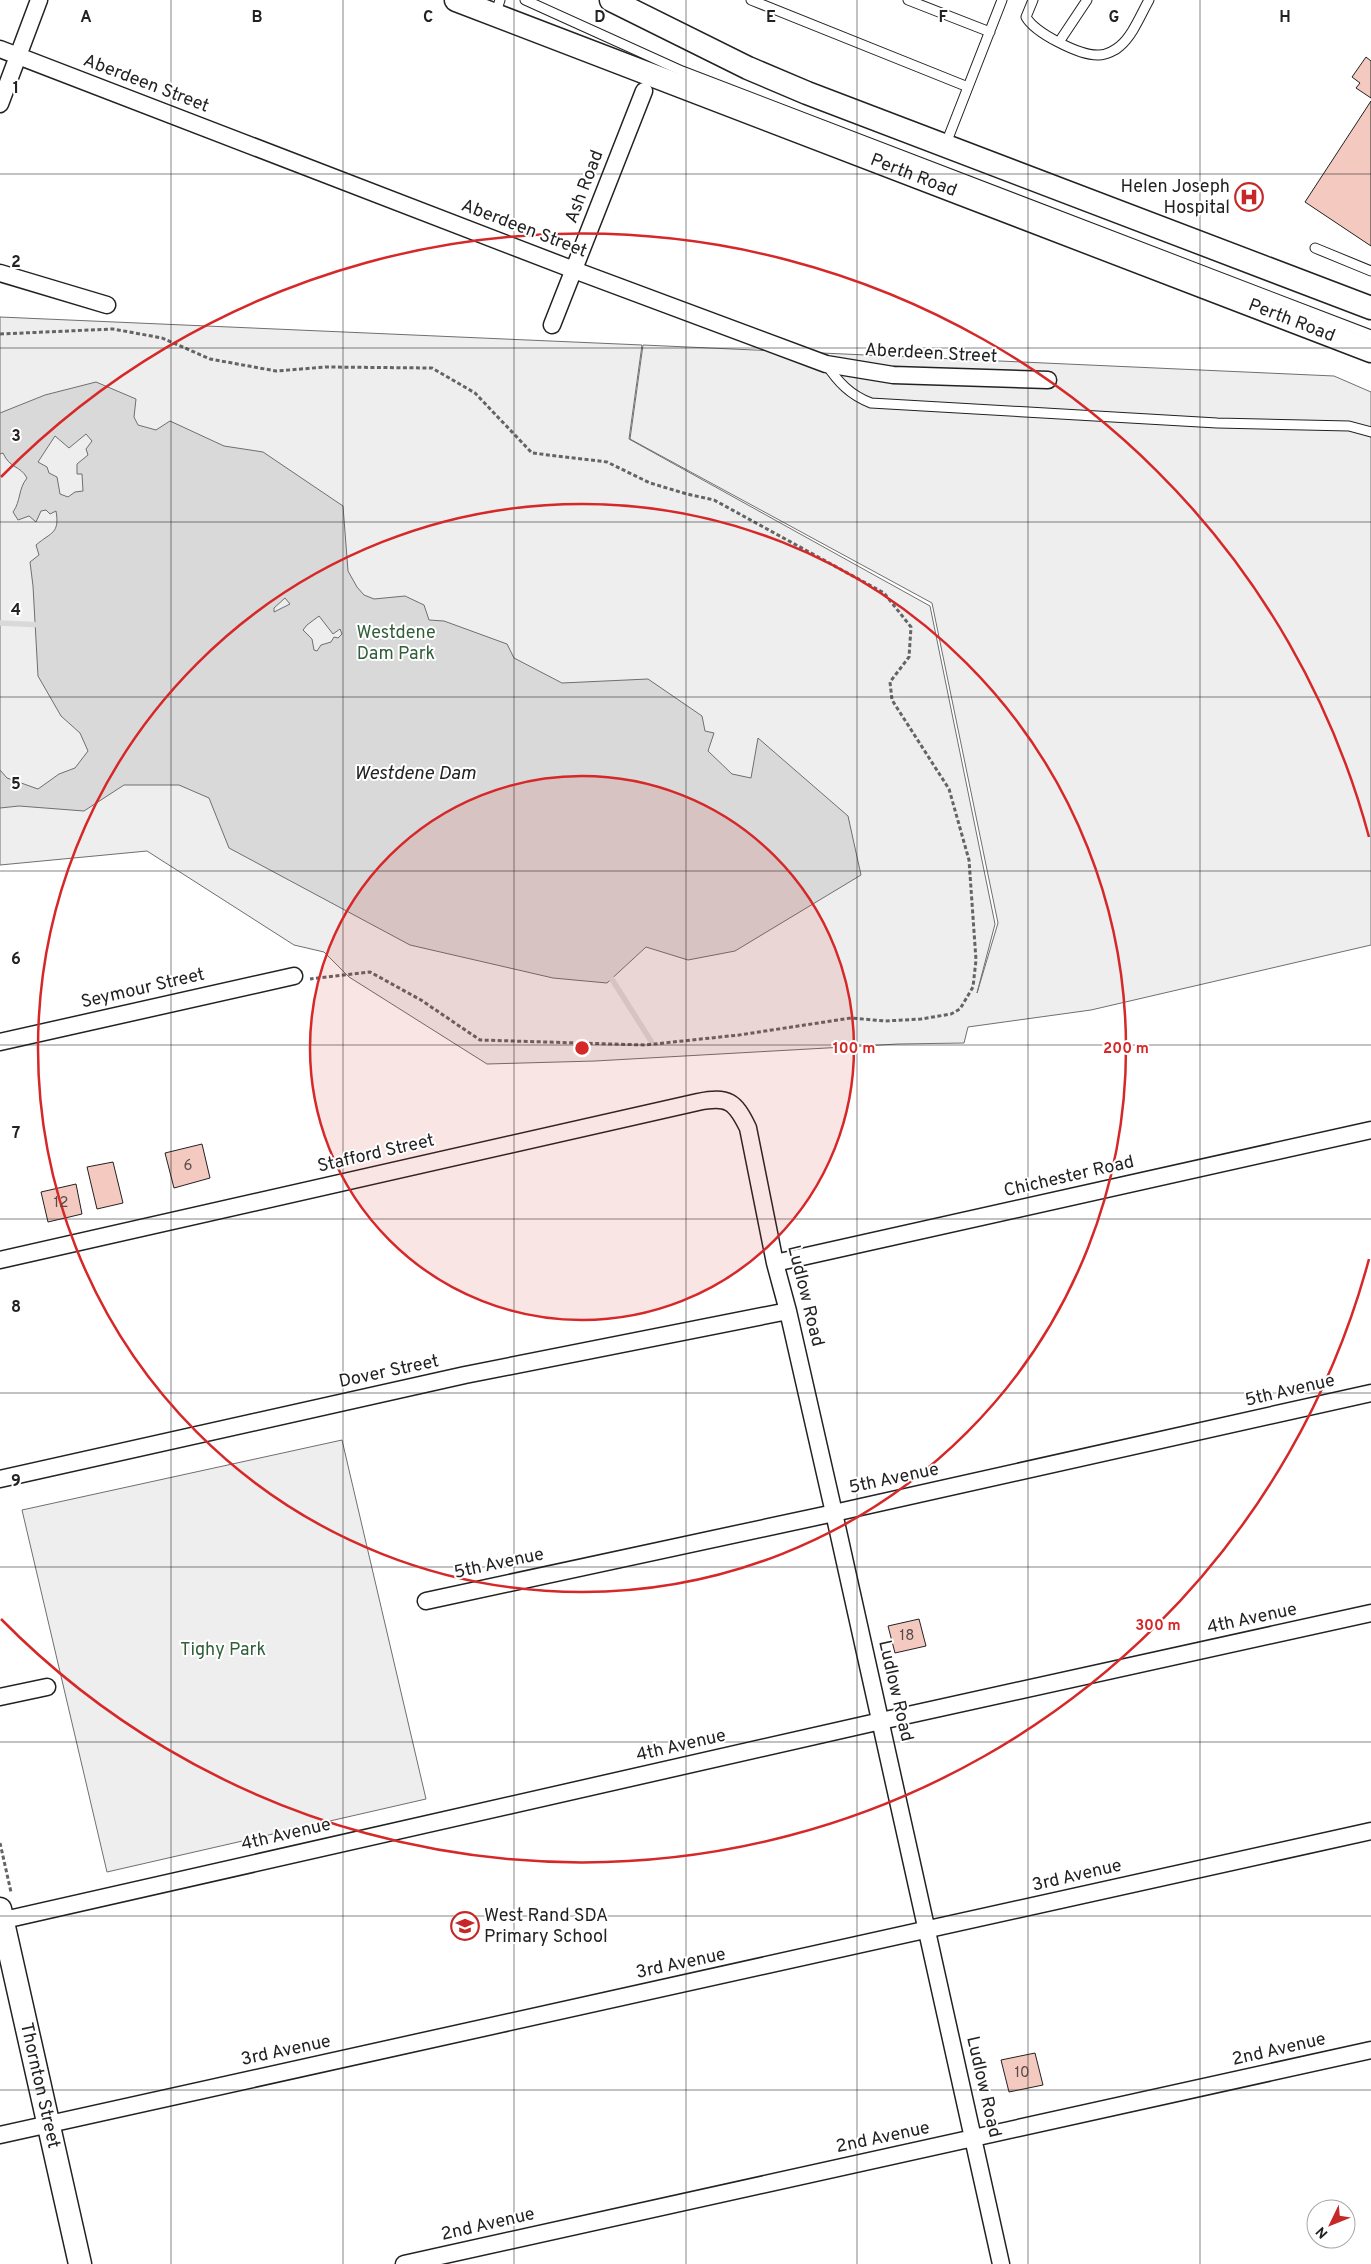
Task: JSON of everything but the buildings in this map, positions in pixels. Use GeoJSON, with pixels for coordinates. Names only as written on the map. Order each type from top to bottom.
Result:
{"type":"FeatureCollection","features":[{"type":"Feature","properties":{"kind":"main road","name":"Perth Road"},"geometry":{"type":"LineString","coordinates":[[456,0],[498,8],[650,73],[1060,233],[1371,351]]}},
{"type":"Feature","properties":{"kind":"main road"},"geometry":{"type":"LineString","coordinates":[[611,0],[748,68],[945,146],[1371,308]]}},
{"type":"Feature","properties":{"kind":"main road","name":"Thornton Street"},"geometry":{"type":"LineString","coordinates":[[1,1917],[80,2264]]}},
{"type":"Feature","properties":{"kind":"street"},"geometry":{"type":"LineString","coordinates":[[0,104],[40,0]]}},
{"type":"Feature","properties":{"kind":"street","name":"Aberdeen Street"},"geometry":{"type":"LineString","coordinates":[[0,49],[574,270],[826,364],[893,375],[1048,380]]}},
{"type":"Feature","properties":{"kind":"street","name":"Ash Road"},"geometry":{"type":"LineString","coordinates":[[552,325],[644,90]]}},
{"type":"Feature","properties":{"kind":"street"},"geometry":{"type":"LineString","coordinates":[[0,273],[107,305]]}},
{"type":"Feature","properties":{"kind":"street","name":"Seymour Street"},"geometry":{"type":"LineString","coordinates":[[0,1042],[294,976]]}},
{"type":"Feature","properties":{"kind":"street","name":"Stafford Street"},"geometry":{"type":"LineString","coordinates":[[0,1260],[717,1098],[729,1101],[739,1110],[748,1128]]}},
{"type":"Feature","properties":{"kind":"street","name":"Ludlow Road"},"geometry":{"type":"LineString","coordinates":[[748,1128],[775,1263],[788,1311],[881,1721],[975,2138],[1001,2264]]}},
{"type":"Feature","properties":{"kind":"street","name":"Chichester Road"},"geometry":{"type":"LineString","coordinates":[[775,1263],[1371,1130]]}},
{"type":"Feature","properties":{"kind":"street","name":"Dover Street"},"geometry":{"type":"LineString","coordinates":[[0,1479],[465,1375],[788,1311]]}},
{"type":"Feature","properties":{"kind":"street","name":"5th Avenue"},"geometry":{"type":"LineString","coordinates":[[426,1601],[834,1513],[1371,1393]]}},
{"type":"Feature","properties":{"kind":"street","name":"4th Avenue"},"geometry":{"type":"LineString","coordinates":[[1,1917],[1371,1614]]}},
{"type":"Feature","properties":{"kind":"street"},"geometry":{"type":"LineString","coordinates":[[0,1697],[47,1686]]}},
{"type":"Feature","properties":{"kind":"street","name":"3rd Avenue"},"geometry":{"type":"LineString","coordinates":[[0,2135],[1371,1831]]}},
{"type":"Feature","properties":{"kind":"street","name":"2nd Avenue"},"geometry":{"type":"LineString","coordinates":[[404,2264],[1371,2050]]}},
{"type":"Feature","properties":{"kind":"lane"},"geometry":{"type":"LineString","coordinates":[[525,0],[682,71],[1371,335]]}},
{"type":"Feature","properties":{"kind":"lane"},"geometry":{"type":"LineString","coordinates":[[751,0],[968,87]]}},
{"type":"Feature","properties":{"kind":"lane"},"geometry":{"type":"LineString","coordinates":[[908,0],[990,32]]}},
{"type":"Feature","properties":{"kind":"lane"},"geometry":{"type":"LineString","coordinates":[[945,146],[1002,0]]}},
{"type":"Feature","properties":{"kind":"lane"},"geometry":{"type":"LineString","coordinates":[[1033,0],[1026,17],[1030,25],[1059,42],[1084,52],[1100,55],[1113,51],[1121,45],[1149,0]]}},
{"type":"Feature","properties":{"kind":"lane"},"geometry":{"type":"LineString","coordinates":[[1059,42],[1087,0]]}},
{"type":"Feature","properties":{"kind":"lane"},"geometry":{"type":"LineString","coordinates":[[1315,248],[1371,271]]}},
{"type":"Feature","properties":{"kind":"lane"},"geometry":{"type":"LineString","coordinates":[[826,364],[849,392],[871,403],[1217,423],[1349,426],[1371,432]]}},
{"type":"Feature","properties":{"kind":"path"},"geometry":{"type":"LineString","coordinates":[[0,334],[113,329],[162,338],[210,359],[276,371],[326,367],[432,368],[475,393],[532,453],[606,462],[650,483],[714,500],[884,593],[911,627],[909,657],[890,682],[892,700],[949,789],[969,860],[976,960],[973,987],[960,1009],[951,1014],[922,1019],[885,1021],[852,1018],[740,1035],[645,1045],[480,1040],[421,1000],[370,972],[315,980],[294,976]]}},
{"type":"Feature","properties":{"kind":"green space","name":"Westdene Dam Park"},"geometry":{"type":"Polygon","coordinates":[[[0,317],[642,345],[629,439],[930,606],[995,924],[977,993],[998,923],[932,603],[630,439],[643,345],[1334,376],[1371,392],[1371,945],[1091,1010],[968,1027],[964,1043],[898,1044],[595,1061],[487,1064],[349,977],[324,952],[294,945],[147,851],[0,865],[0,317]]]}},
{"type":"Feature","properties":{"kind":"green space","name":"Tighy Park"},"geometry":{"type":"Polygon","coordinates":[[[342,1440],[426,1799],[107,1872],[22,1510],[342,1440]]]}},
{"type":"Feature","properties":{"kind":"water","name":"Westdene Dam"},"geometry":{"type":"Polygon","coordinates":[[[96,382],[136,399],[134,417],[138,425],[156,430],[170,421],[224,446],[263,452],[343,506],[348,571],[364,595],[374,599],[405,596],[424,605],[429,620],[444,621],[507,644],[514,658],[562,683],[648,679],[702,716],[705,731],[714,733],[708,751],[732,774],[751,778],[758,738],[848,816],[861,875],[735,951],[688,960],[646,947],[607,983],[553,978],[410,945],[229,848],[209,798],[179,785],[124,785],[84,811],[19,806],[0,808],[0,770],[7,778],[38,789],[59,774],[75,768],[88,751],[80,733],[61,716],[38,676],[30,562],[39,555],[36,545],[53,532],[57,524],[56,511],[50,514],[46,510],[41,511],[36,522],[29,516],[18,520],[13,512],[22,486],[27,478],[9,462],[3,453],[0,454],[0,413],[45,395],[96,382]],[[86,434],[69,448],[55,436],[38,462],[47,467],[49,473],[57,477],[60,494],[68,497],[75,492],[83,491],[82,474],[77,474],[77,464],[88,455],[86,449],[92,441],[86,434]],[[285,598],[274,608],[274,612],[290,604],[285,598]],[[319,616],[303,630],[312,639],[314,650],[317,651],[321,645],[331,642],[334,637],[338,638],[342,634],[340,629],[333,634],[319,616]]]}},
{"type":"Feature","properties":{"kind":"waterway"},"geometry":{"type":"LineString","coordinates":[[0,623],[43,625]]}},
{"type":"Feature","properties":{"kind":"waterway"},"geometry":{"type":"LineString","coordinates":[[608,973],[651,1041]]}},
{"type":"Feature","properties":{"kind":"place","name":"Helen Joseph Hospital"},"geometry":{"type":"Point","coordinates":[1249,197]}},
{"type":"Feature","properties":{"kind":"place","name":"West Rand SDA Primary School"},"geometry":{"type":"Point","coordinates":[465,1926]}}]}
